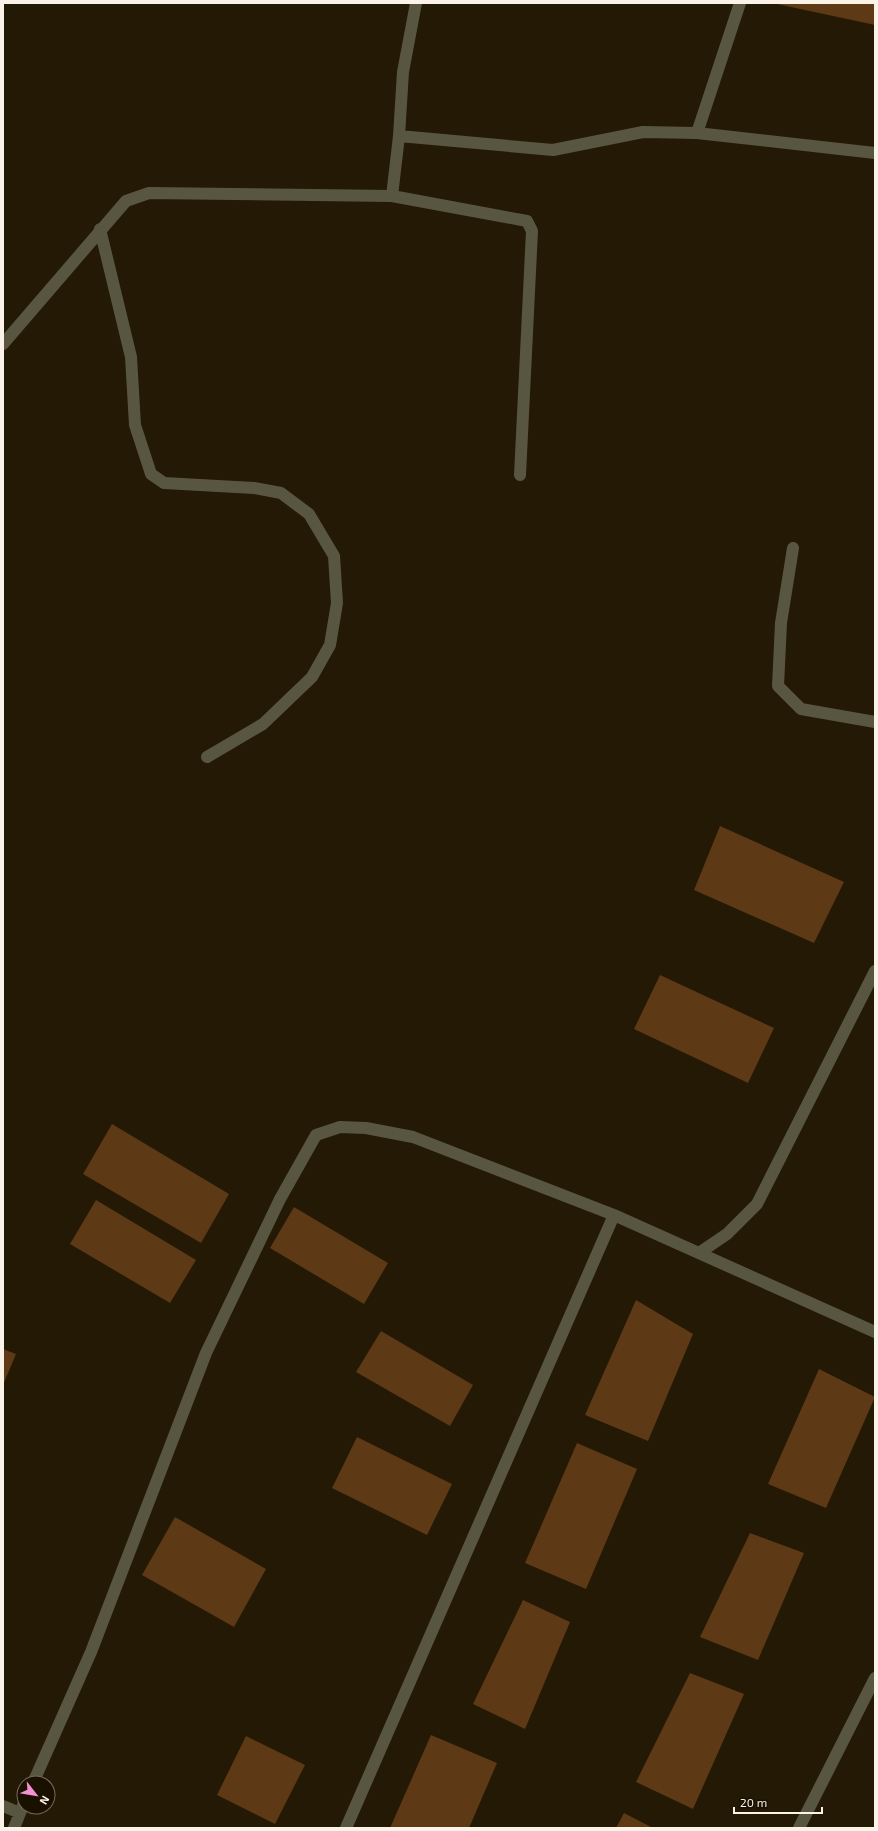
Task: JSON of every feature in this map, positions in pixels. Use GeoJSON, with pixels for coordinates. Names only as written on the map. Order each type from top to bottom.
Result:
{"type":"FeatureCollection","features":[{"type":"Feature","properties":{"kind":"street"},"geometry":{"type":"LineString","coordinates":[[392,196],[399,136],[402,72],[416,3]]}},
{"type":"Feature","properties":{"kind":"street"},"geometry":{"type":"LineString","coordinates":[[697,133],[740,3]]}},
{"type":"Feature","properties":{"kind":"street"},"geometry":{"type":"LineString","coordinates":[[399,136],[554,150],[643,132],[697,133],[875,153]]}},
{"type":"Feature","properties":{"kind":"street"},"geometry":{"type":"LineString","coordinates":[[3,344],[100,229],[126,201],[149,193],[392,196],[527,221],[532,231],[520,475]]}},
{"type":"Feature","properties":{"kind":"street"},"geometry":{"type":"LineString","coordinates":[[100,229],[130,357],[135,425],[151,474],[164,483],[254,488],[281,493],[309,514],[334,556],[337,603],[330,645],[312,677],[263,724],[207,757]]}},
{"type":"Feature","properties":{"kind":"street"},"geometry":{"type":"LineString","coordinates":[[793,548],[781,622],[778,686],[801,709],[875,722]]}},
{"type":"Feature","properties":{"kind":"street"},"geometry":{"type":"LineString","coordinates":[[699,1253],[728,1234],[757,1204],[875,971]]}},
{"type":"Feature","properties":{"kind":"street"},"geometry":{"type":"LineString","coordinates":[[36,1775],[90,1652],[206,1353],[280,1199],[316,1135],[340,1128],[366,1128],[413,1137],[614,1215],[875,1332]]}},
{"type":"Feature","properties":{"kind":"street"},"geometry":{"type":"LineString","coordinates":[[346,1828],[614,1215]]}},
{"type":"Feature","properties":{"kind":"street"},"geometry":{"type":"LineString","coordinates":[[799,1828],[875,1678]]}},
{"type":"Feature","properties":{"kind":"street"},"geometry":{"type":"LineString","coordinates":[[3,1806],[16,1807]]}},
{"type":"Feature","properties":{"kind":"street"},"geometry":{"type":"LineString","coordinates":[[14,1828],[19,1815]]}},
{"type":"Feature","properties":{"kind":"building"},"geometry":{"type":"Polygon","coordinates":[[[875,3],[875,25],[777,4],[875,3]]]}},
{"type":"Feature","properties":{"kind":"building"},"geometry":{"type":"Polygon","coordinates":[[[720,826],[844,882],[814,943],[694,890],[720,826]]]}},
{"type":"Feature","properties":{"kind":"building"},"geometry":{"type":"Polygon","coordinates":[[[660,975],[774,1028],[748,1083],[634,1029],[660,975]]]}},
{"type":"Feature","properties":{"kind":"building"},"geometry":{"type":"Polygon","coordinates":[[[112,1124],[229,1194],[201,1243],[83,1174],[112,1124]]]}},
{"type":"Feature","properties":{"kind":"building"},"geometry":{"type":"Polygon","coordinates":[[[96,1200],[196,1260],[170,1303],[70,1244],[96,1200]]]}},
{"type":"Feature","properties":{"kind":"building"},"geometry":{"type":"Polygon","coordinates":[[[294,1207],[388,1263],[364,1304],[270,1248],[294,1207]]]}},
{"type":"Feature","properties":{"kind":"building"},"geometry":{"type":"Polygon","coordinates":[[[636,1300],[693,1334],[648,1441],[585,1415],[636,1300]]]}},
{"type":"Feature","properties":{"kind":"building"},"geometry":{"type":"Polygon","coordinates":[[[381,1331],[473,1385],[450,1426],[356,1372],[381,1331]]]}},
{"type":"Feature","properties":{"kind":"building"},"geometry":{"type":"Polygon","coordinates":[[[3,1349],[16,1354],[3,1385],[3,1349]]]}},
{"type":"Feature","properties":{"kind":"building"},"geometry":{"type":"Polygon","coordinates":[[[819,1369],[875,1397],[826,1508],[768,1484],[819,1369]]]}},
{"type":"Feature","properties":{"kind":"building"},"geometry":{"type":"Polygon","coordinates":[[[357,1437],[452,1484],[427,1535],[332,1488],[357,1437]]]}},
{"type":"Feature","properties":{"kind":"building"},"geometry":{"type":"Polygon","coordinates":[[[577,1443],[637,1469],[586,1589],[525,1563],[577,1443]]]}},
{"type":"Feature","properties":{"kind":"building"},"geometry":{"type":"Polygon","coordinates":[[[175,1517],[266,1569],[234,1627],[142,1575],[175,1517]]]}},
{"type":"Feature","properties":{"kind":"building"},"geometry":{"type":"Polygon","coordinates":[[[750,1533],[804,1553],[758,1660],[700,1637],[750,1533]]]}},
{"type":"Feature","properties":{"kind":"building"},"geometry":{"type":"Polygon","coordinates":[[[523,1600],[570,1622],[525,1729],[473,1704],[523,1600]]]}},
{"type":"Feature","properties":{"kind":"building"},"geometry":{"type":"Polygon","coordinates":[[[690,1673],[744,1694],[693,1809],[636,1782],[690,1673]]]}},
{"type":"Feature","properties":{"kind":"building"},"geometry":{"type":"Polygon","coordinates":[[[431,1735],[497,1763],[469,1828],[390,1828],[431,1735]]]}},
{"type":"Feature","properties":{"kind":"building"},"geometry":{"type":"Polygon","coordinates":[[[246,1736],[305,1765],[275,1824],[217,1795],[246,1736]]]}},
{"type":"Feature","properties":{"kind":"building"},"geometry":{"type":"Polygon","coordinates":[[[624,1813],[653,1828],[616,1828],[624,1813]]]}}]}
